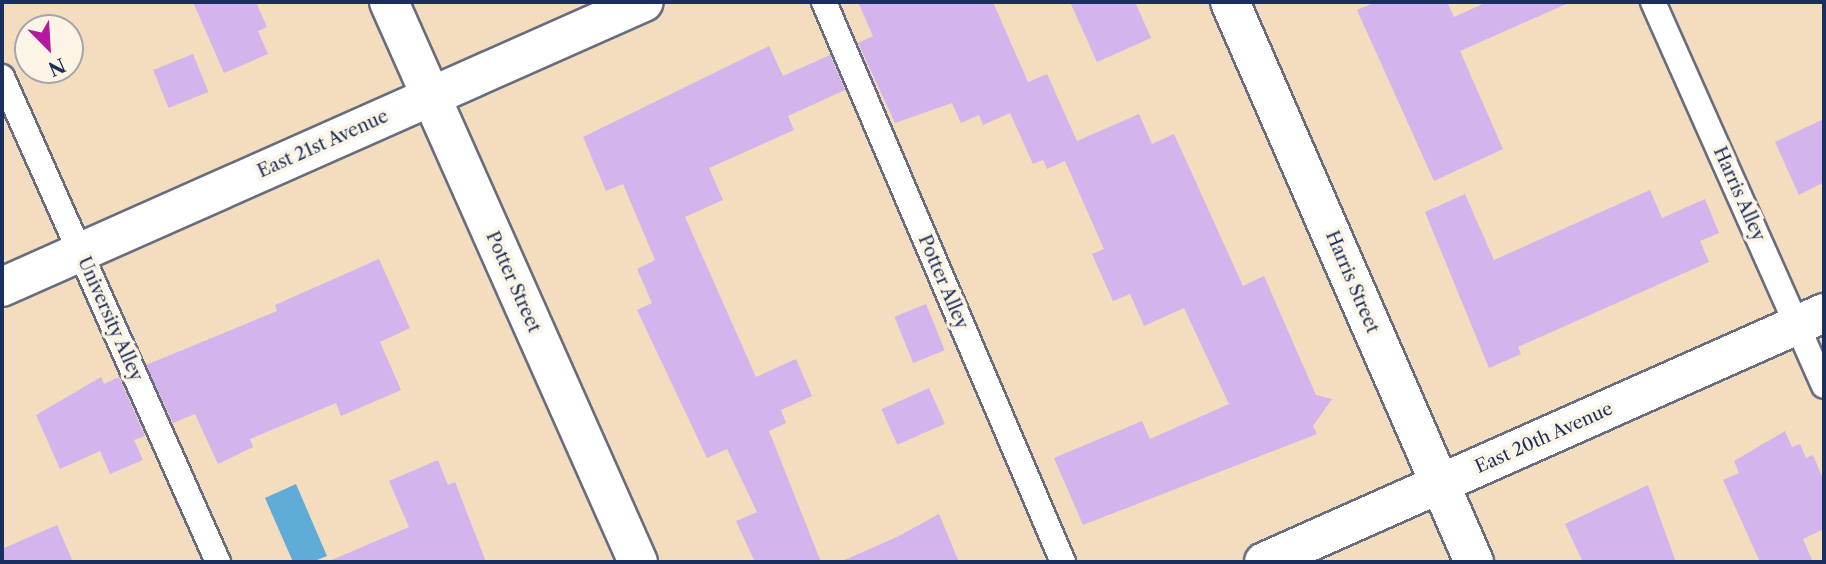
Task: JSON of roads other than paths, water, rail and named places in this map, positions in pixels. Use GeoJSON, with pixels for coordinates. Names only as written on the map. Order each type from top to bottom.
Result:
{"type":"FeatureCollection","features":[{"type":"Feature","properties":{"kind":"street","name":"Potter Street"},"geometry":{"type":"LineString","coordinates":[[389,2],[638,562]]}},
{"type":"Feature","properties":{"kind":"street","name":"East 21st Avenue"},"geometry":{"type":"LineString","coordinates":[[2,287],[644,2]]}},
{"type":"Feature","properties":{"kind":"street","name":"Harris Street"},"geometry":{"type":"LineString","coordinates":[[1230,2],[1474,562]]}},
{"type":"Feature","properties":{"kind":"street","name":"East 20th Avenue"},"geometry":{"type":"LineString","coordinates":[[1264,562],[1811,319]]}},
{"type":"Feature","properties":{"kind":"lane","name":"Potter Alley"},"geometry":{"type":"LineString","coordinates":[[824,2],[1063,562]]}},
{"type":"Feature","properties":{"kind":"lane","name":"Harris Alley"},"geometry":{"type":"LineString","coordinates":[[1653,2],[1811,319],[1824,386]]}},
{"type":"Feature","properties":{"kind":"lane","name":"University Alley"},"geometry":{"type":"LineString","coordinates":[[2,76],[218,562]]}},
{"type":"Feature","properties":{"kind":"water"},"geometry":{"type":"Polygon","coordinates":[[[296,484],[327,556],[312,562],[293,562],[265,498],[296,484]]]}}]}
